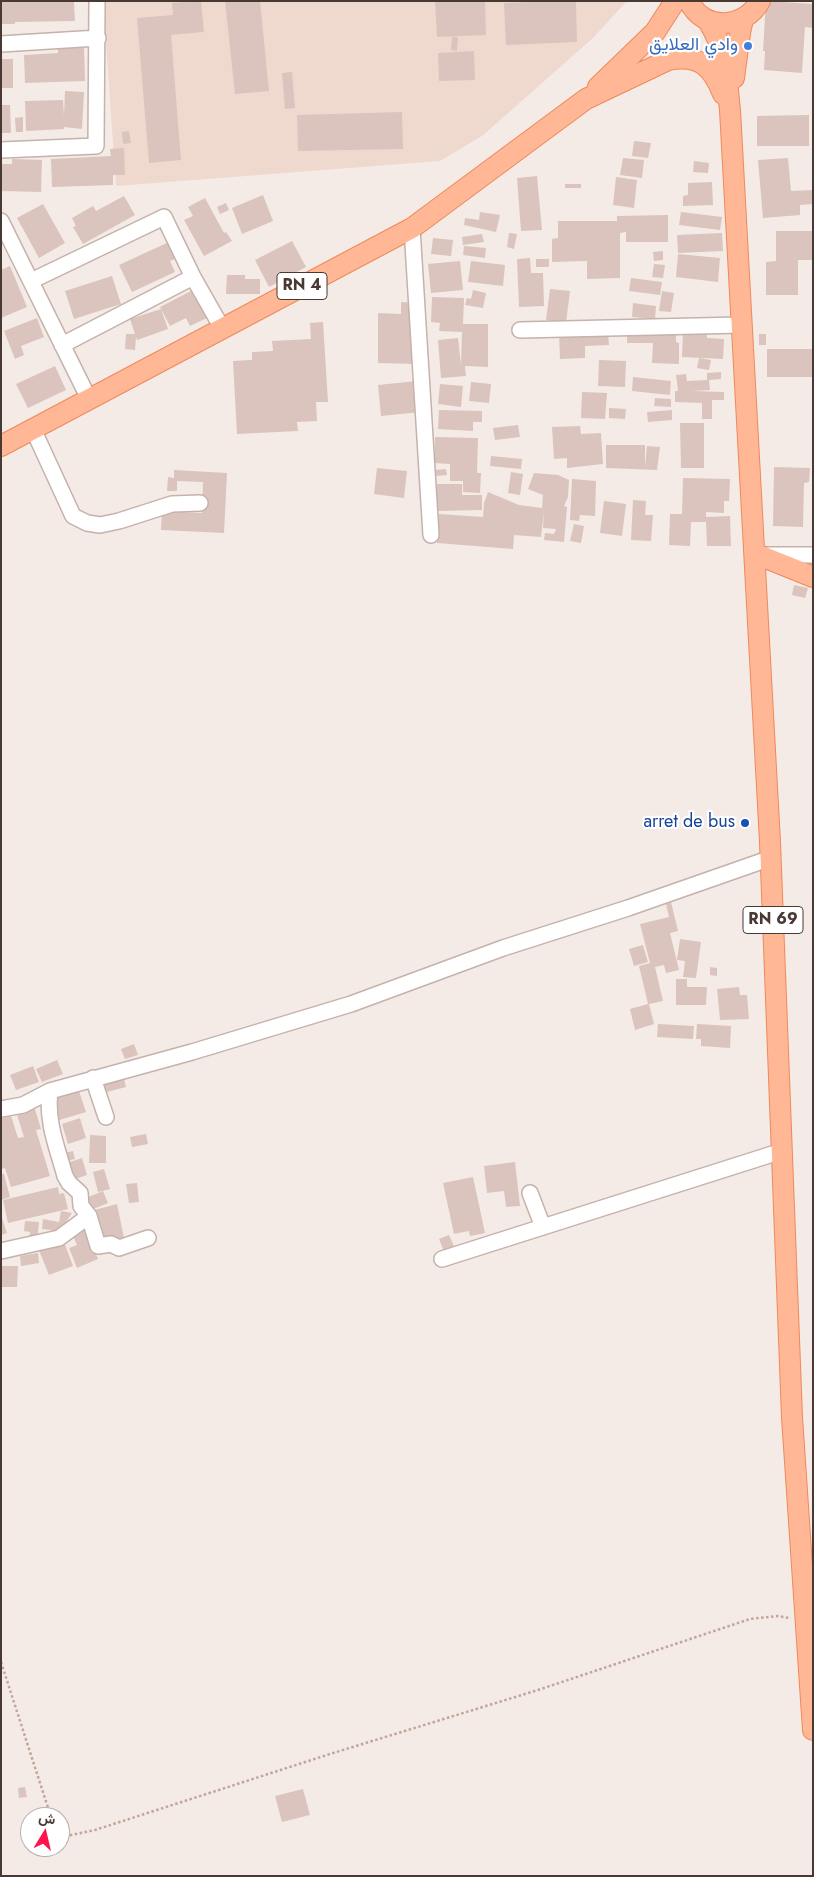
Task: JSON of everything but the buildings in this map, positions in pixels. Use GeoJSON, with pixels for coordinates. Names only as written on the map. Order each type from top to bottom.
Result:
{"type":"FeatureCollection","features":[{"type":"Feature","properties":{"kind":"main road","name":"RN 4"},"geometry":{"type":"LineString","coordinates":[[1,446],[412,228],[586,99],[655,32],[675,1]]}},
{"type":"Feature","properties":{"kind":"main road"},"geometry":{"type":"LineString","coordinates":[[699,13],[726,24],[743,19],[750,14],[760,1]]}},
{"type":"Feature","properties":{"kind":"main road","name":"RN 4"},"geometry":{"type":"LineString","coordinates":[[655,32],[699,13]]}},
{"type":"Feature","properties":{"kind":"main road","name":"RN 69"},"geometry":{"type":"LineString","coordinates":[[699,13],[718,35],[723,51],[730,110],[741,325],[756,554],[771,858],[792,1417],[812,1717]]}},
{"type":"Feature","properties":{"kind":"main road","name":"RN 69"},"geometry":{"type":"LineString","coordinates":[[730,110],[743,19]]}},
{"type":"Feature","properties":{"kind":"main road"},"geometry":{"type":"LineString","coordinates":[[586,99],[668,60],[680,58],[698,62],[713,73],[730,110]]}},
{"type":"Feature","properties":{"kind":"main road"},"geometry":{"type":"LineString","coordinates":[[756,554],[813,577]]}},
{"type":"Feature","properties":{"kind":"street"},"geometry":{"type":"LineString","coordinates":[[1,150],[96,146],[97,1]]}},
{"type":"Feature","properties":{"kind":"street"},"geometry":{"type":"LineString","coordinates":[[1,44],[98,38]]}},
{"type":"Feature","properties":{"kind":"street"},"geometry":{"type":"LineString","coordinates":[[31,281],[164,216],[193,277],[222,328]]}},
{"type":"Feature","properties":{"kind":"street"},"geometry":{"type":"LineString","coordinates":[[1,221],[89,399]]}},
{"type":"Feature","properties":{"kind":"street"},"geometry":{"type":"LineString","coordinates":[[412,228],[431,535]]}},
{"type":"Feature","properties":{"kind":"street"},"geometry":{"type":"LineString","coordinates":[[62,345],[193,277]]}},
{"type":"Feature","properties":{"kind":"street"},"geometry":{"type":"LineString","coordinates":[[520,330],[741,325]]}},
{"type":"Feature","properties":{"kind":"street"},"geometry":{"type":"LineString","coordinates":[[33,429],[73,516],[87,523],[100,525],[119,521],[172,504],[200,504]]}},
{"type":"Feature","properties":{"kind":"street"},"geometry":{"type":"LineString","coordinates":[[756,554],[813,555]]}},
{"type":"Feature","properties":{"kind":"street"},"geometry":{"type":"LineString","coordinates":[[1,1109],[23,1105],[50,1091],[93,1078],[192,1052],[351,1004],[503,948],[628,908],[771,858]]}},
{"type":"Feature","properties":{"kind":"street"},"geometry":{"type":"LineString","coordinates":[[93,1078],[106,1117]]}},
{"type":"Feature","properties":{"kind":"street"},"geometry":{"type":"LineString","coordinates":[[50,1091],[48,1109],[51,1126],[66,1176],[69,1183],[80,1193],[81,1206],[89,1216],[98,1246],[111,1244],[119,1248],[148,1238]]}},
{"type":"Feature","properties":{"kind":"street"},"geometry":{"type":"LineString","coordinates":[[442,1259],[782,1151]]}},
{"type":"Feature","properties":{"kind":"street"},"geometry":{"type":"LineString","coordinates":[[530,1192],[543,1226]]}},
{"type":"Feature","properties":{"kind":"street"},"geometry":{"type":"LineString","coordinates":[[1,1251],[59,1238],[89,1216]]}},
{"type":"Feature","properties":{"kind":"path"},"geometry":{"type":"LineString","coordinates":[[70,1835],[95,1830],[320,1757],[538,1690],[750,1619],[778,1616],[806,1620]]}},
{"type":"Feature","properties":{"kind":"path"},"geometry":{"type":"LineString","coordinates":[[1,1662],[48,1807]]}},
{"type":"Feature","properties":{"kind":"shaded area"},"geometry":{"type":"Polygon","coordinates":[[[103,1],[627,1],[593,38],[482,136],[440,161],[116,186],[103,1]]]}},
{"type":"Feature","properties":{"kind":"place","name":"وادي العلايق"},"geometry":{"type":"Point","coordinates":[748,46]}},
{"type":"Feature","properties":{"kind":"place","name":"arret de bus"},"geometry":{"type":"Point","coordinates":[745,823]}}]}
